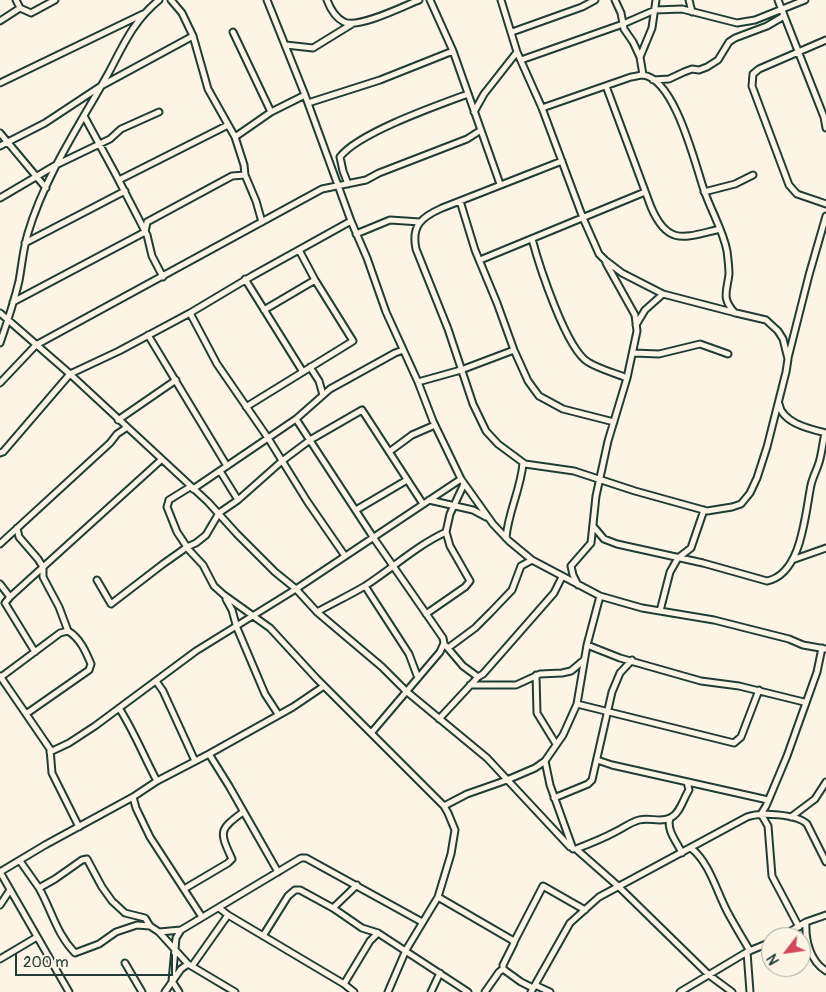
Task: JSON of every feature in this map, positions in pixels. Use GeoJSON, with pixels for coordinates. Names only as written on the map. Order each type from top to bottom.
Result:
{"type":"FeatureCollection","features":[{"type":"Feature","properties":{"kind":"street"},"geometry":{"type":"LineString","coordinates":[[16,0],[20,8],[31,13],[55,0]]}},
{"type":"Feature","properties":{"kind":"street"},"geometry":{"type":"LineString","coordinates":[[0,343],[19,280],[25,243],[56,165],[128,34],[146,12],[159,0]]}},
{"type":"Feature","properties":{"kind":"street"},"geometry":{"type":"LineString","coordinates":[[171,0],[182,13],[193,36],[208,89],[235,136],[244,165],[245,175],[256,201],[262,222]]}},
{"type":"Feature","properties":{"kind":"street"},"geometry":{"type":"LineString","coordinates":[[267,0],[286,45],[350,221],[386,312],[462,482],[488,518],[506,538],[532,560],[600,596],[660,611],[714,620],[789,639],[803,645],[824,648],[781,772],[761,814]]}},
{"type":"Feature","properties":{"kind":"street"},"geometry":{"type":"LineString","coordinates":[[327,0],[339,19],[352,24]]}},
{"type":"Feature","properties":{"kind":"street"},"geometry":{"type":"LineString","coordinates":[[286,45],[313,48],[352,24],[382,15],[419,0]]}},
{"type":"Feature","properties":{"kind":"street"},"geometry":{"type":"LineString","coordinates":[[430,0],[453,51],[500,184]]}},
{"type":"Feature","properties":{"kind":"street"},"geometry":{"type":"LineString","coordinates":[[501,0],[517,52],[542,108],[583,218],[599,254],[622,273],[663,294],[736,314],[766,320],[783,340],[788,359]]}},
{"type":"Feature","properties":{"kind":"street"},"geometry":{"type":"LineString","coordinates":[[579,0],[582,7]]}},
{"type":"Feature","properties":{"kind":"street"},"geometry":{"type":"LineString","coordinates":[[512,32],[582,7],[595,0]]}},
{"type":"Feature","properties":{"kind":"street"},"geometry":{"type":"LineString","coordinates":[[615,0],[621,13],[623,24],[640,57],[643,75]]}},
{"type":"Feature","properties":{"kind":"street"},"geometry":{"type":"LineString","coordinates":[[640,57],[649,38],[656,0]]}},
{"type":"Feature","properties":{"kind":"street"},"geometry":{"type":"LineString","coordinates":[[689,0],[692,12]]}},
{"type":"Feature","properties":{"kind":"street"},"geometry":{"type":"LineString","coordinates":[[778,0],[825,117],[826,128]]}},
{"type":"Feature","properties":{"kind":"street"},"geometry":{"type":"LineString","coordinates":[[653,80],[669,79],[692,69],[699,70],[707,67],[718,60],[729,42],[767,26],[783,13],[805,0]]}},
{"type":"Feature","properties":{"kind":"street"},"geometry":{"type":"LineString","coordinates":[[0,21],[20,8]]}},
{"type":"Feature","properties":{"kind":"street"},"geometry":{"type":"LineString","coordinates":[[521,60],[623,24],[654,10],[682,9],[737,23],[783,13]]}},
{"type":"Feature","properties":{"kind":"street"},"geometry":{"type":"LineString","coordinates":[[0,83],[146,12]]}},
{"type":"Feature","properties":{"kind":"street"},"geometry":{"type":"LineString","coordinates":[[234,32],[271,112]]}},
{"type":"Feature","properties":{"kind":"street"},"geometry":{"type":"LineString","coordinates":[[0,146],[45,123],[101,86],[193,36]]}},
{"type":"Feature","properties":{"kind":"street"},"geometry":{"type":"LineString","coordinates":[[826,40],[760,70],[754,74],[752,86],[790,185],[797,194],[826,204]]}},
{"type":"Feature","properties":{"kind":"street"},"geometry":{"type":"LineString","coordinates":[[308,103],[380,80],[453,51]]}},
{"type":"Feature","properties":{"kind":"street"},"geometry":{"type":"LineString","coordinates":[[474,112],[484,94],[517,52]]}},
{"type":"Feature","properties":{"kind":"street"},"geometry":{"type":"LineString","coordinates":[[542,108],[631,77],[643,75],[653,80],[665,92],[675,108],[704,192],[720,229],[729,265],[725,291],[726,300],[736,314]]}},
{"type":"Feature","properties":{"kind":"street"},"geometry":{"type":"LineString","coordinates":[[606,86],[656,220],[663,229],[672,235],[691,236],[720,229]]}},
{"type":"Feature","properties":{"kind":"street"},"geometry":{"type":"LineString","coordinates":[[348,184],[340,157],[350,147],[400,121],[468,94]]}},
{"type":"Feature","properties":{"kind":"street"},"geometry":{"type":"LineString","coordinates":[[235,136],[271,112],[305,95]]}},
{"type":"Feature","properties":{"kind":"street"},"geometry":{"type":"LineString","coordinates":[[0,198],[56,165],[100,145],[121,129],[159,112]]}},
{"type":"Feature","properties":{"kind":"street"},"geometry":{"type":"LineString","coordinates":[[84,116],[145,232],[152,256],[163,277]]}},
{"type":"Feature","properties":{"kind":"street"},"geometry":{"type":"LineString","coordinates":[[119,180],[228,125]]}},
{"type":"Feature","properties":{"kind":"street"},"geometry":{"type":"LineString","coordinates":[[0,383],[36,345],[322,189],[366,180],[379,172],[467,139],[481,130]]}},
{"type":"Feature","properties":{"kind":"street"},"geometry":{"type":"LineString","coordinates":[[0,133],[46,188]]}},
{"type":"Feature","properties":{"kind":"street"},"geometry":{"type":"LineString","coordinates":[[562,161],[433,212],[416,227],[414,235],[416,249],[448,329],[474,404],[486,431],[498,444],[523,464],[574,471],[635,491],[704,510],[717,510],[741,504],[747,498],[757,478],[767,447],[809,275],[826,216]]}},
{"type":"Feature","properties":{"kind":"street"},"geometry":{"type":"LineString","coordinates":[[145,232],[147,222],[232,176],[245,175]]}},
{"type":"Feature","properties":{"kind":"street"},"geometry":{"type":"LineString","coordinates":[[704,192],[735,184],[753,175]]}},
{"type":"Feature","properties":{"kind":"street"},"geometry":{"type":"LineString","coordinates":[[25,243],[124,191]]}},
{"type":"Feature","properties":{"kind":"street"},"geometry":{"type":"LineString","coordinates":[[480,260],[645,192]]}},
{"type":"Feature","properties":{"kind":"street"},"geometry":{"type":"LineString","coordinates":[[460,201],[473,244],[528,381],[539,396],[563,409],[614,422]]}},
{"type":"Feature","properties":{"kind":"street"},"geometry":{"type":"LineString","coordinates":[[356,234],[390,220],[420,222]]}},
{"type":"Feature","properties":{"kind":"street"},"geometry":{"type":"LineString","coordinates":[[0,453],[70,374],[119,351],[190,313],[245,279],[350,221]]}},
{"type":"Feature","properties":{"kind":"street"},"geometry":{"type":"LineString","coordinates":[[13,302],[145,232]]}},
{"type":"Feature","properties":{"kind":"street"},"geometry":{"type":"LineString","coordinates":[[532,239],[537,259],[558,311],[578,353],[587,362],[627,378]]}},
{"type":"Feature","properties":{"kind":"street"},"geometry":{"type":"LineString","coordinates":[[246,407],[353,341],[315,280],[299,250]]}},
{"type":"Feature","properties":{"kind":"street"},"geometry":{"type":"LineString","coordinates":[[579,586],[573,576],[571,566],[591,542],[596,496],[608,441],[627,378],[637,331],[635,315],[605,260]]}},
{"type":"Feature","properties":{"kind":"street"},"geometry":{"type":"LineString","coordinates":[[245,279],[303,372]]}},
{"type":"Feature","properties":{"kind":"street"},"geometry":{"type":"LineString","coordinates":[[264,310],[315,280]]}},
{"type":"Feature","properties":{"kind":"street"},"geometry":{"type":"LineString","coordinates":[[636,325],[646,310],[663,294]]}},
{"type":"Feature","properties":{"kind":"street"},"geometry":{"type":"LineString","coordinates":[[0,313],[70,374],[219,513],[275,572],[296,589],[317,612],[382,666],[406,692],[487,758],[570,847],[575,849],[618,886],[709,975],[732,992]]}},
{"type":"Feature","properties":{"kind":"street"},"geometry":{"type":"LineString","coordinates":[[190,313],[217,364],[345,556]]}},
{"type":"Feature","properties":{"kind":"street"},"geometry":{"type":"LineString","coordinates":[[148,335],[227,466]]}},
{"type":"Feature","properties":{"kind":"street"},"geometry":{"type":"LineString","coordinates":[[633,353],[659,354],[700,344],[728,354]]}},
{"type":"Feature","properties":{"kind":"street"},"geometry":{"type":"LineString","coordinates":[[388,992],[406,950],[438,897],[451,854],[455,830],[448,813],[444,806],[324,686],[270,628],[214,586],[203,565],[177,532],[167,504],[169,500],[220,471],[296,419],[330,389],[403,350]]}},
{"type":"Feature","properties":{"kind":"street"},"geometry":{"type":"LineString","coordinates":[[418,382],[461,370],[514,350]]}},
{"type":"Feature","properties":{"kind":"street"},"geometry":{"type":"LineString","coordinates":[[310,367],[320,381],[323,395]]}},
{"type":"Feature","properties":{"kind":"street"},"geometry":{"type":"LineString","coordinates":[[118,420],[176,380]]}},
{"type":"Feature","properties":{"kind":"street"},"geometry":{"type":"LineString","coordinates":[[593,526],[604,539],[617,544],[703,563],[767,581],[782,575],[792,560],[803,531],[812,483],[820,460],[825,433],[785,418],[780,409],[779,401]]}},
{"type":"Feature","properties":{"kind":"street"},"geometry":{"type":"LineString","coordinates":[[97,580],[111,604],[187,547],[196,544],[206,535],[219,513],[238,500],[282,461],[310,440],[362,410],[423,504]]}},
{"type":"Feature","properties":{"kind":"street"},"geometry":{"type":"LineString","coordinates":[[296,419],[373,537],[443,638],[446,646],[463,666],[478,677]]}},
{"type":"Feature","properties":{"kind":"street"},"geometry":{"type":"LineString","coordinates":[[389,452],[412,435],[435,424]]}},
{"type":"Feature","properties":{"kind":"street"},"geometry":{"type":"LineString","coordinates":[[0,544],[110,443],[117,434],[126,428]]}},
{"type":"Feature","properties":{"kind":"street"},"geometry":{"type":"LineString","coordinates":[[35,652],[2,605],[161,460]]}},
{"type":"Feature","properties":{"kind":"street"},"geometry":{"type":"LineString","coordinates":[[506,538],[507,523],[522,479],[523,464]]}},
{"type":"Feature","properties":{"kind":"street"},"geometry":{"type":"LineString","coordinates":[[220,471],[238,500]]}},
{"type":"Feature","properties":{"kind":"street"},"geometry":{"type":"LineString","coordinates":[[356,510],[407,480]]}},
{"type":"Feature","properties":{"kind":"street"},"geometry":{"type":"LineString","coordinates":[[50,752],[69,743],[196,651],[296,589],[423,504],[462,482]]}},
{"type":"Feature","properties":{"kind":"street"},"geometry":{"type":"LineString","coordinates":[[426,614],[470,581],[450,546],[446,532],[462,482]]}},
{"type":"Feature","properties":{"kind":"street"},"geometry":{"type":"LineString","coordinates":[[430,500],[473,510],[488,518]]}},
{"type":"Feature","properties":{"kind":"street"},"geometry":{"type":"LineString","coordinates":[[660,611],[670,572],[678,558],[691,548],[704,510]]}},
{"type":"Feature","properties":{"kind":"street"},"geometry":{"type":"LineString","coordinates":[[17,528],[20,536],[43,567],[43,577],[59,607],[68,631],[72,633],[84,649],[92,664],[89,670],[26,714]]}},
{"type":"Feature","properties":{"kind":"street"},"geometry":{"type":"LineString","coordinates":[[317,612],[365,586],[433,538],[446,532]]}},
{"type":"Feature","properties":{"kind":"street"},"geometry":{"type":"LineString","coordinates":[[792,560],[825,548],[826,542]]}},
{"type":"Feature","properties":{"kind":"street"},"geometry":{"type":"LineString","coordinates":[[372,732],[443,649],[481,623],[512,590],[521,566],[532,560]]}},
{"type":"Feature","properties":{"kind":"street"},"geometry":{"type":"LineString","coordinates":[[439,719],[483,674],[554,593],[562,576]]}},
{"type":"Feature","properties":{"kind":"street"},"geometry":{"type":"LineString","coordinates":[[0,584],[10,597]]}},
{"type":"Feature","properties":{"kind":"street"},"geometry":{"type":"LineString","coordinates":[[365,586],[409,654],[418,678]]}},
{"type":"Feature","properties":{"kind":"street"},"geometry":{"type":"LineString","coordinates":[[224,595],[231,607],[236,626],[265,694],[278,714]]}},
{"type":"Feature","properties":{"kind":"street"},"geometry":{"type":"LineString","coordinates":[[444,806],[467,794],[534,768],[545,761],[570,722],[577,704],[584,659],[600,596]]}},
{"type":"Feature","properties":{"kind":"street"},"geometry":{"type":"LineString","coordinates":[[68,631],[60,633],[0,676],[50,752],[52,772],[79,827]]}},
{"type":"Feature","properties":{"kind":"street"},"geometry":{"type":"LineString","coordinates":[[587,645],[620,658],[701,682],[740,686],[804,702]]}},
{"type":"Feature","properties":{"kind":"street"},"geometry":{"type":"LineString","coordinates":[[470,686],[516,685],[536,675],[567,673],[575,669],[584,659]]}},
{"type":"Feature","properties":{"kind":"street"},"geometry":{"type":"LineString","coordinates":[[554,798],[591,782],[612,692],[620,673],[632,660]]}},
{"type":"Feature","properties":{"kind":"street"},"geometry":{"type":"LineString","coordinates":[[536,675],[537,713],[556,744]]}},
{"type":"Feature","properties":{"kind":"street"},"geometry":{"type":"LineString","coordinates":[[156,681],[168,700],[195,761]]}},
{"type":"Feature","properties":{"kind":"street"},"geometry":{"type":"LineString","coordinates":[[68,992],[0,872],[158,781],[209,754],[324,686]]}},
{"type":"Feature","properties":{"kind":"street"},"geometry":{"type":"LineString","coordinates":[[577,704],[734,743],[741,737],[759,690]]}},
{"type":"Feature","properties":{"kind":"street"},"geometry":{"type":"LineString","coordinates":[[119,708],[133,729],[144,756],[158,781]]}},
{"type":"Feature","properties":{"kind":"street"},"geometry":{"type":"LineString","coordinates":[[209,754],[278,872]]}},
{"type":"Feature","properties":{"kind":"street"},"geometry":{"type":"LineString","coordinates":[[597,760],[768,800]]}},
{"type":"Feature","properties":{"kind":"street"},"geometry":{"type":"LineString","coordinates":[[545,761],[554,798],[575,849]]}},
{"type":"Feature","properties":{"kind":"street"},"geometry":{"type":"LineString","coordinates":[[575,849],[600,840],[638,820],[662,821],[670,818],[679,811],[683,799],[689,790],[688,782]]}},
{"type":"Feature","properties":{"kind":"street"},"geometry":{"type":"LineString","coordinates":[[791,817],[816,799],[826,782]]}},
{"type":"Feature","properties":{"kind":"street"},"geometry":{"type":"LineString","coordinates":[[133,797],[136,808],[150,837],[202,917]]}},
{"type":"Feature","properties":{"kind":"street"},"geometry":{"type":"LineString","coordinates":[[184,889],[232,859],[224,842],[223,831],[226,825],[243,812]]}},
{"type":"Feature","properties":{"kind":"street"},"geometry":{"type":"LineString","coordinates":[[761,814],[768,826],[772,876],[799,927],[806,922],[826,915]]}},
{"type":"Feature","properties":{"kind":"street"},"geometry":{"type":"LineString","coordinates":[[533,988],[570,923],[599,896],[747,817],[761,814],[800,818],[807,824],[826,862]]}},
{"type":"Feature","properties":{"kind":"street"},"geometry":{"type":"LineString","coordinates":[[670,818],[670,832],[682,853]]}},
{"type":"Feature","properties":{"kind":"street"},"geometry":{"type":"LineString","coordinates":[[691,848],[708,871],[749,952],[750,992]]}},
{"type":"Feature","properties":{"kind":"street"},"geometry":{"type":"LineString","coordinates":[[179,992],[172,980],[176,938],[181,930],[301,858],[306,858],[422,922]]}},
{"type":"Feature","properties":{"kind":"street"},"geometry":{"type":"LineString","coordinates":[[39,888],[82,860],[87,859],[102,887],[112,901],[125,913],[145,918],[150,926],[159,932],[190,965],[235,992]]}},
{"type":"Feature","properties":{"kind":"street"},"geometry":{"type":"LineString","coordinates":[[20,861],[48,904],[56,927],[68,946],[75,953],[99,944],[116,932],[137,925],[150,926]]}},
{"type":"Feature","properties":{"kind":"street"},"geometry":{"type":"LineString","coordinates":[[333,908],[357,886]]}},
{"type":"Feature","properties":{"kind":"street"},"geometry":{"type":"LineString","coordinates":[[485,992],[503,969],[503,965],[514,942],[543,886],[585,910]]}},
{"type":"Feature","properties":{"kind":"street"},"geometry":{"type":"LineString","coordinates":[[0,904],[10,890]]}},
{"type":"Feature","properties":{"kind":"street"},"geometry":{"type":"LineString","coordinates":[[263,936],[288,896],[295,890],[300,890],[333,908],[362,928],[378,933],[468,992]]}},
{"type":"Feature","properties":{"kind":"street"},"geometry":{"type":"LineString","coordinates":[[438,897],[514,942]]}},
{"type":"Feature","properties":{"kind":"street"},"geometry":{"type":"LineString","coordinates":[[219,908],[344,984],[354,992]]}},
{"type":"Feature","properties":{"kind":"street"},"geometry":{"type":"LineString","coordinates":[[165,992],[180,969],[190,965],[228,915]]}},
{"type":"Feature","properties":{"kind":"street"},"geometry":{"type":"LineString","coordinates":[[806,922],[807,942],[816,962],[826,972]]}},
{"type":"Feature","properties":{"kind":"street"},"geometry":{"type":"LineString","coordinates":[[159,932],[181,930]]}},
{"type":"Feature","properties":{"kind":"street"},"geometry":{"type":"LineString","coordinates":[[344,984],[370,941],[378,933]]}},
{"type":"Feature","properties":{"kind":"street"},"geometry":{"type":"LineString","coordinates":[[0,960],[37,937]]}},
{"type":"Feature","properties":{"kind":"street"},"geometry":{"type":"LineString","coordinates":[[680,992],[761,947]]}},
{"type":"Feature","properties":{"kind":"street"},"geometry":{"type":"LineString","coordinates":[[125,963],[142,992]]}},
{"type":"Feature","properties":{"kind":"street"},"geometry":{"type":"LineString","coordinates":[[503,969],[533,988],[550,992]]}},
{"type":"Feature","properties":{"kind":"street"},"geometry":{"type":"LineString","coordinates":[[431,992],[440,973]]}}]}
